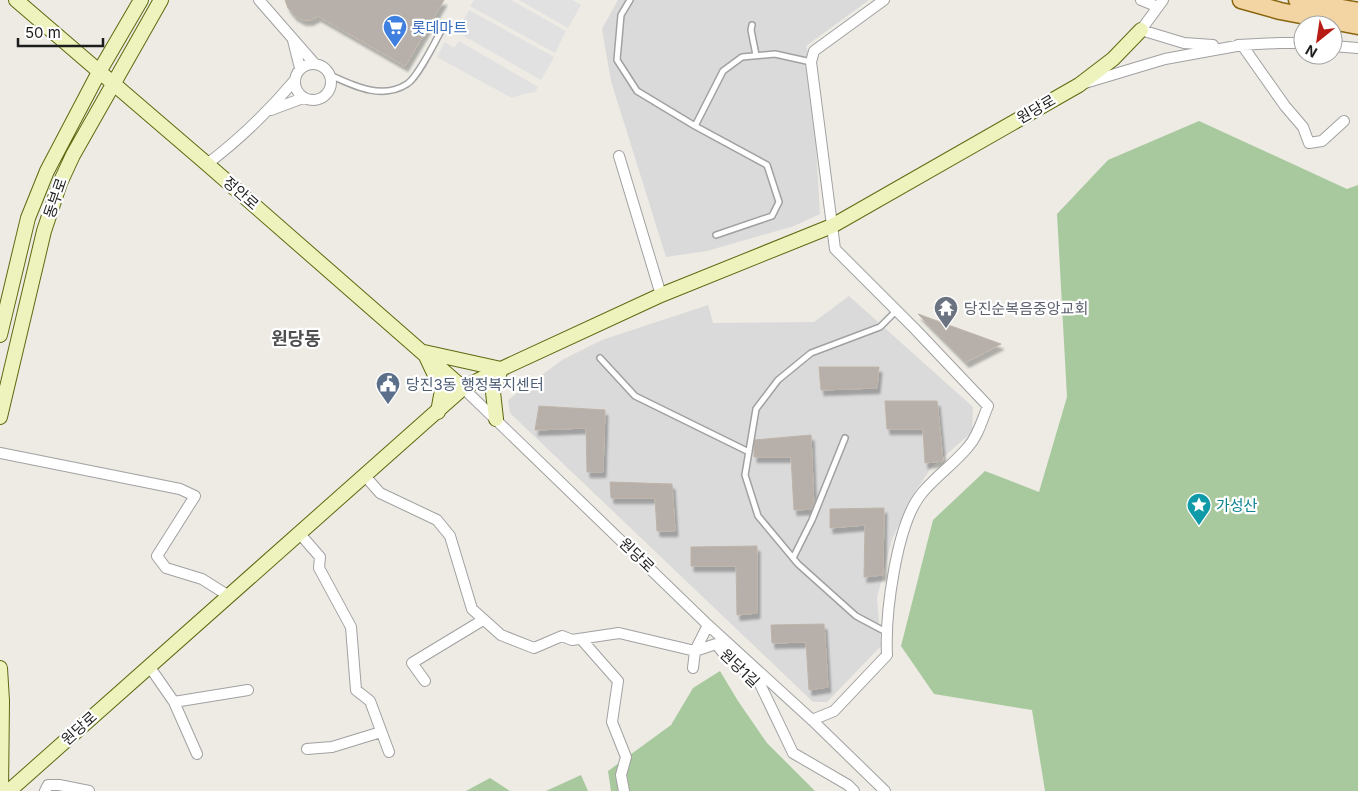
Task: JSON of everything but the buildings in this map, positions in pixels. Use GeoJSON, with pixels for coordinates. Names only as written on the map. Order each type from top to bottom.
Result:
{"type":"FeatureCollection","features":[{"type":"Feature","properties":{"kind":"main road"},"geometry":{"type":"LineString","coordinates":[[1241,0],[1358,26]]}},
{"type":"Feature","properties":{"kind":"main road"},"geometry":{"type":"LineString","coordinates":[[1297,0],[1358,11]]}},
{"type":"Feature","properties":{"kind":"street","name":"정안로"},"geometry":{"type":"LineString","coordinates":[[16,0],[464,388]]}},
{"type":"Feature","properties":{"kind":"street","name":"동부로"},"geometry":{"type":"LineString","coordinates":[[0,335],[28,218],[47,171],[99,72],[141,0]]}},
{"type":"Feature","properties":{"kind":"street","name":"동부로"},"geometry":{"type":"LineString","coordinates":[[0,417],[44,231],[60,183],[73,154],[161,0]]}},
{"type":"Feature","properties":{"kind":"street"},"geometry":{"type":"LineString","coordinates":[[259,0],[314,63],[325,68],[330,75],[331,84],[329,92],[320,100],[311,101],[303,98],[296,90],[294,81]]}},
{"type":"Feature","properties":{"kind":"street"},"geometry":{"type":"LineString","coordinates":[[812,720],[834,711],[887,655],[886,632],[897,553],[909,516],[921,494],[969,447],[988,406],[835,248],[811,62],[814,52],[884,0]]}},
{"type":"Feature","properties":{"kind":"street"},"geometry":{"type":"LineString","coordinates":[[1141,0],[1161,3],[1141,30],[1184,43],[1202,45],[1293,43]]}},
{"type":"Feature","properties":{"kind":"street","name":"원당로"},"geometry":{"type":"LineString","coordinates":[[9,791],[464,388],[500,369],[660,296],[832,226],[1079,85],[1113,60],[1141,30]]}},
{"type":"Feature","properties":{"kind":"street"},"geometry":{"type":"LineString","coordinates":[[293,39],[300,68]]}},
{"type":"Feature","properties":{"kind":"street"},"geometry":{"type":"LineString","coordinates":[[1079,85],[1165,60],[1242,45]]}},
{"type":"Feature","properties":{"kind":"street"},"geometry":{"type":"LineString","coordinates":[[1242,45],[1285,106],[1302,126],[1309,143],[1322,141],[1344,122]]}},
{"type":"Feature","properties":{"kind":"street"},"geometry":{"type":"LineString","coordinates":[[1343,47],[1358,48]]}},
{"type":"Feature","properties":{"kind":"street"},"geometry":{"type":"LineString","coordinates":[[207,164],[232,145],[270,110],[294,81],[300,68],[306,64],[314,63]]}},
{"type":"Feature","properties":{"kind":"street"},"geometry":{"type":"LineString","coordinates":[[270,110],[303,98]]}},
{"type":"Feature","properties":{"kind":"street"},"geometry":{"type":"LineString","coordinates":[[619,156],[660,296]]}},
{"type":"Feature","properties":{"kind":"street"},"geometry":{"type":"LineString","coordinates":[[424,352],[500,369],[493,392],[496,419]]}},
{"type":"Feature","properties":{"kind":"street"},"geometry":{"type":"LineString","coordinates":[[424,352],[442,390],[438,412]]}},
{"type":"Feature","properties":{"kind":"street","name":"원당로"},"geometry":{"type":"LineString","coordinates":[[464,388],[708,624],[812,720],[885,791]]}},
{"type":"Feature","properties":{"kind":"street"},"geometry":{"type":"LineString","coordinates":[[0,453],[180,489],[195,496],[157,556],[166,568],[202,579],[229,596]]}},
{"type":"Feature","properties":{"kind":"street","name":"원당1길"},"geometry":{"type":"LineString","coordinates":[[365,476],[380,492],[437,520],[450,536],[472,608],[501,635],[534,648],[562,636],[572,640],[619,634],[695,651],[716,644],[724,654],[759,682],[793,753],[854,791]]}},
{"type":"Feature","properties":{"kind":"street"},"geometry":{"type":"LineString","coordinates":[[300,534],[320,557],[319,568],[351,626],[356,690],[370,701],[389,752]]}},
{"type":"Feature","properties":{"kind":"street"},"geometry":{"type":"LineString","coordinates":[[425,681],[412,663],[483,620]]}},
{"type":"Feature","properties":{"kind":"street"},"geometry":{"type":"LineString","coordinates":[[693,668],[695,651],[708,624]]}},
{"type":"Feature","properties":{"kind":"street"},"geometry":{"type":"LineString","coordinates":[[581,639],[618,681],[612,722],[626,756],[621,775],[624,791]]}},
{"type":"Feature","properties":{"kind":"street"},"geometry":{"type":"LineString","coordinates":[[149,666],[174,702],[197,754]]}},
{"type":"Feature","properties":{"kind":"street"},"geometry":{"type":"LineString","coordinates":[[0,668],[2,701],[1,791]]}},
{"type":"Feature","properties":{"kind":"street"},"geometry":{"type":"LineString","coordinates":[[174,702],[248,690]]}},
{"type":"Feature","properties":{"kind":"street"},"geometry":{"type":"LineString","coordinates":[[307,749],[332,747],[381,732]]}},
{"type":"Feature","properties":{"kind":"street"},"geometry":{"type":"LineString","coordinates":[[45,791],[48,785],[59,785],[89,791]]}},
{"type":"Feature","properties":{"kind":"lane"},"geometry":{"type":"LineString","coordinates":[[630,0],[621,15],[617,60],[637,91],[695,126],[767,165],[778,202],[772,216],[716,235]]}},
{"type":"Feature","properties":{"kind":"lane"},"geometry":{"type":"LineString","coordinates":[[752,25],[751,30],[756,55]]}},
{"type":"Feature","properties":{"kind":"lane"},"geometry":{"type":"LineString","coordinates":[[330,75],[360,88],[387,92],[408,84],[416,74],[442,29]]}},
{"type":"Feature","properties":{"kind":"lane"},"geometry":{"type":"LineString","coordinates":[[695,126],[723,71],[742,57],[775,54],[811,62]]}},
{"type":"Feature","properties":{"kind":"lane"},"geometry":{"type":"LineString","coordinates":[[886,632],[856,616],[793,558],[758,516],[745,475],[756,410],[778,380],[811,353],[880,327],[897,310]]}},
{"type":"Feature","properties":{"kind":"lane"},"geometry":{"type":"LineString","coordinates":[[600,358],[635,396],[749,452]]}},
{"type":"Feature","properties":{"kind":"lane"},"geometry":{"type":"LineString","coordinates":[[793,558],[812,520],[845,438]]}},
{"type":"Feature","properties":{"kind":"shaded area"},"geometry":{"type":"Polygon","coordinates":[[[474,0],[511,0],[566,31],[555,53],[470,6],[474,0]]]}},
{"type":"Feature","properties":{"kind":"shaded area"},"geometry":{"type":"Polygon","coordinates":[[[519,0],[572,0],[581,5],[568,28],[519,0]]]}},
{"type":"Feature","properties":{"kind":"shaded area"},"geometry":{"type":"Polygon","coordinates":[[[618,0],[869,0],[806,46],[811,62],[820,214],[794,226],[707,251],[666,257],[611,81],[602,29],[618,0]]]}},
{"type":"Feature","properties":{"kind":"shaded area"},"geometry":{"type":"Polygon","coordinates":[[[469,10],[554,57],[541,80],[457,32],[469,10]]]}},
{"type":"Feature","properties":{"kind":"shaded area"},"geometry":{"type":"Polygon","coordinates":[[[459,41],[538,87],[535,92],[512,98],[437,57],[445,42],[454,48],[459,41]]]}},
{"type":"Feature","properties":{"kind":"shaded area"},"geometry":{"type":"Polygon","coordinates":[[[849,296],[973,407],[972,432],[931,468],[915,492],[892,539],[877,598],[881,646],[827,702],[813,702],[510,413],[508,400],[562,360],[602,340],[708,305],[713,323],[814,322],[849,296]]]}},
{"type":"Feature","properties":{"kind":"green space"},"geometry":{"type":"Polygon","coordinates":[[[1199,121],[1347,189],[1358,185],[1358,791],[1045,791],[1032,710],[934,694],[901,646],[933,520],[985,471],[1039,492],[1067,397],[1057,214],[1108,160],[1199,121]]]}},
{"type":"Feature","properties":{"kind":"green space"},"geometry":{"type":"Polygon","coordinates":[[[720,671],[767,743],[815,791],[611,791],[608,771],[671,725],[693,688],[720,671]]]}},
{"type":"Feature","properties":{"kind":"green space"},"geometry":{"type":"Polygon","coordinates":[[[581,775],[588,791],[546,791],[581,775]]]}},
{"type":"Feature","properties":{"kind":"green space"},"geometry":{"type":"Polygon","coordinates":[[[490,778],[510,791],[466,791],[490,778]]]}},
{"type":"Feature","properties":{"kind":"place","name":"롯데마트"},"geometry":{"type":"Point","coordinates":[395,48]}},
{"type":"Feature","properties":{"kind":"place","name":"당진순복음중앙교회"},"geometry":{"type":"Point","coordinates":[946,329]}},
{"type":"Feature","properties":{"kind":"place","name":"당진3동 행정복지센터"},"geometry":{"type":"Point","coordinates":[388,405]}},
{"type":"Feature","properties":{"kind":"place","name":"가성산"},"geometry":{"type":"Point","coordinates":[1199,526]}},
{"type":"Feature","properties":{"kind":"district","name":"원당동"},"geometry":{"type":"Point","coordinates":[296,338]}}]}
